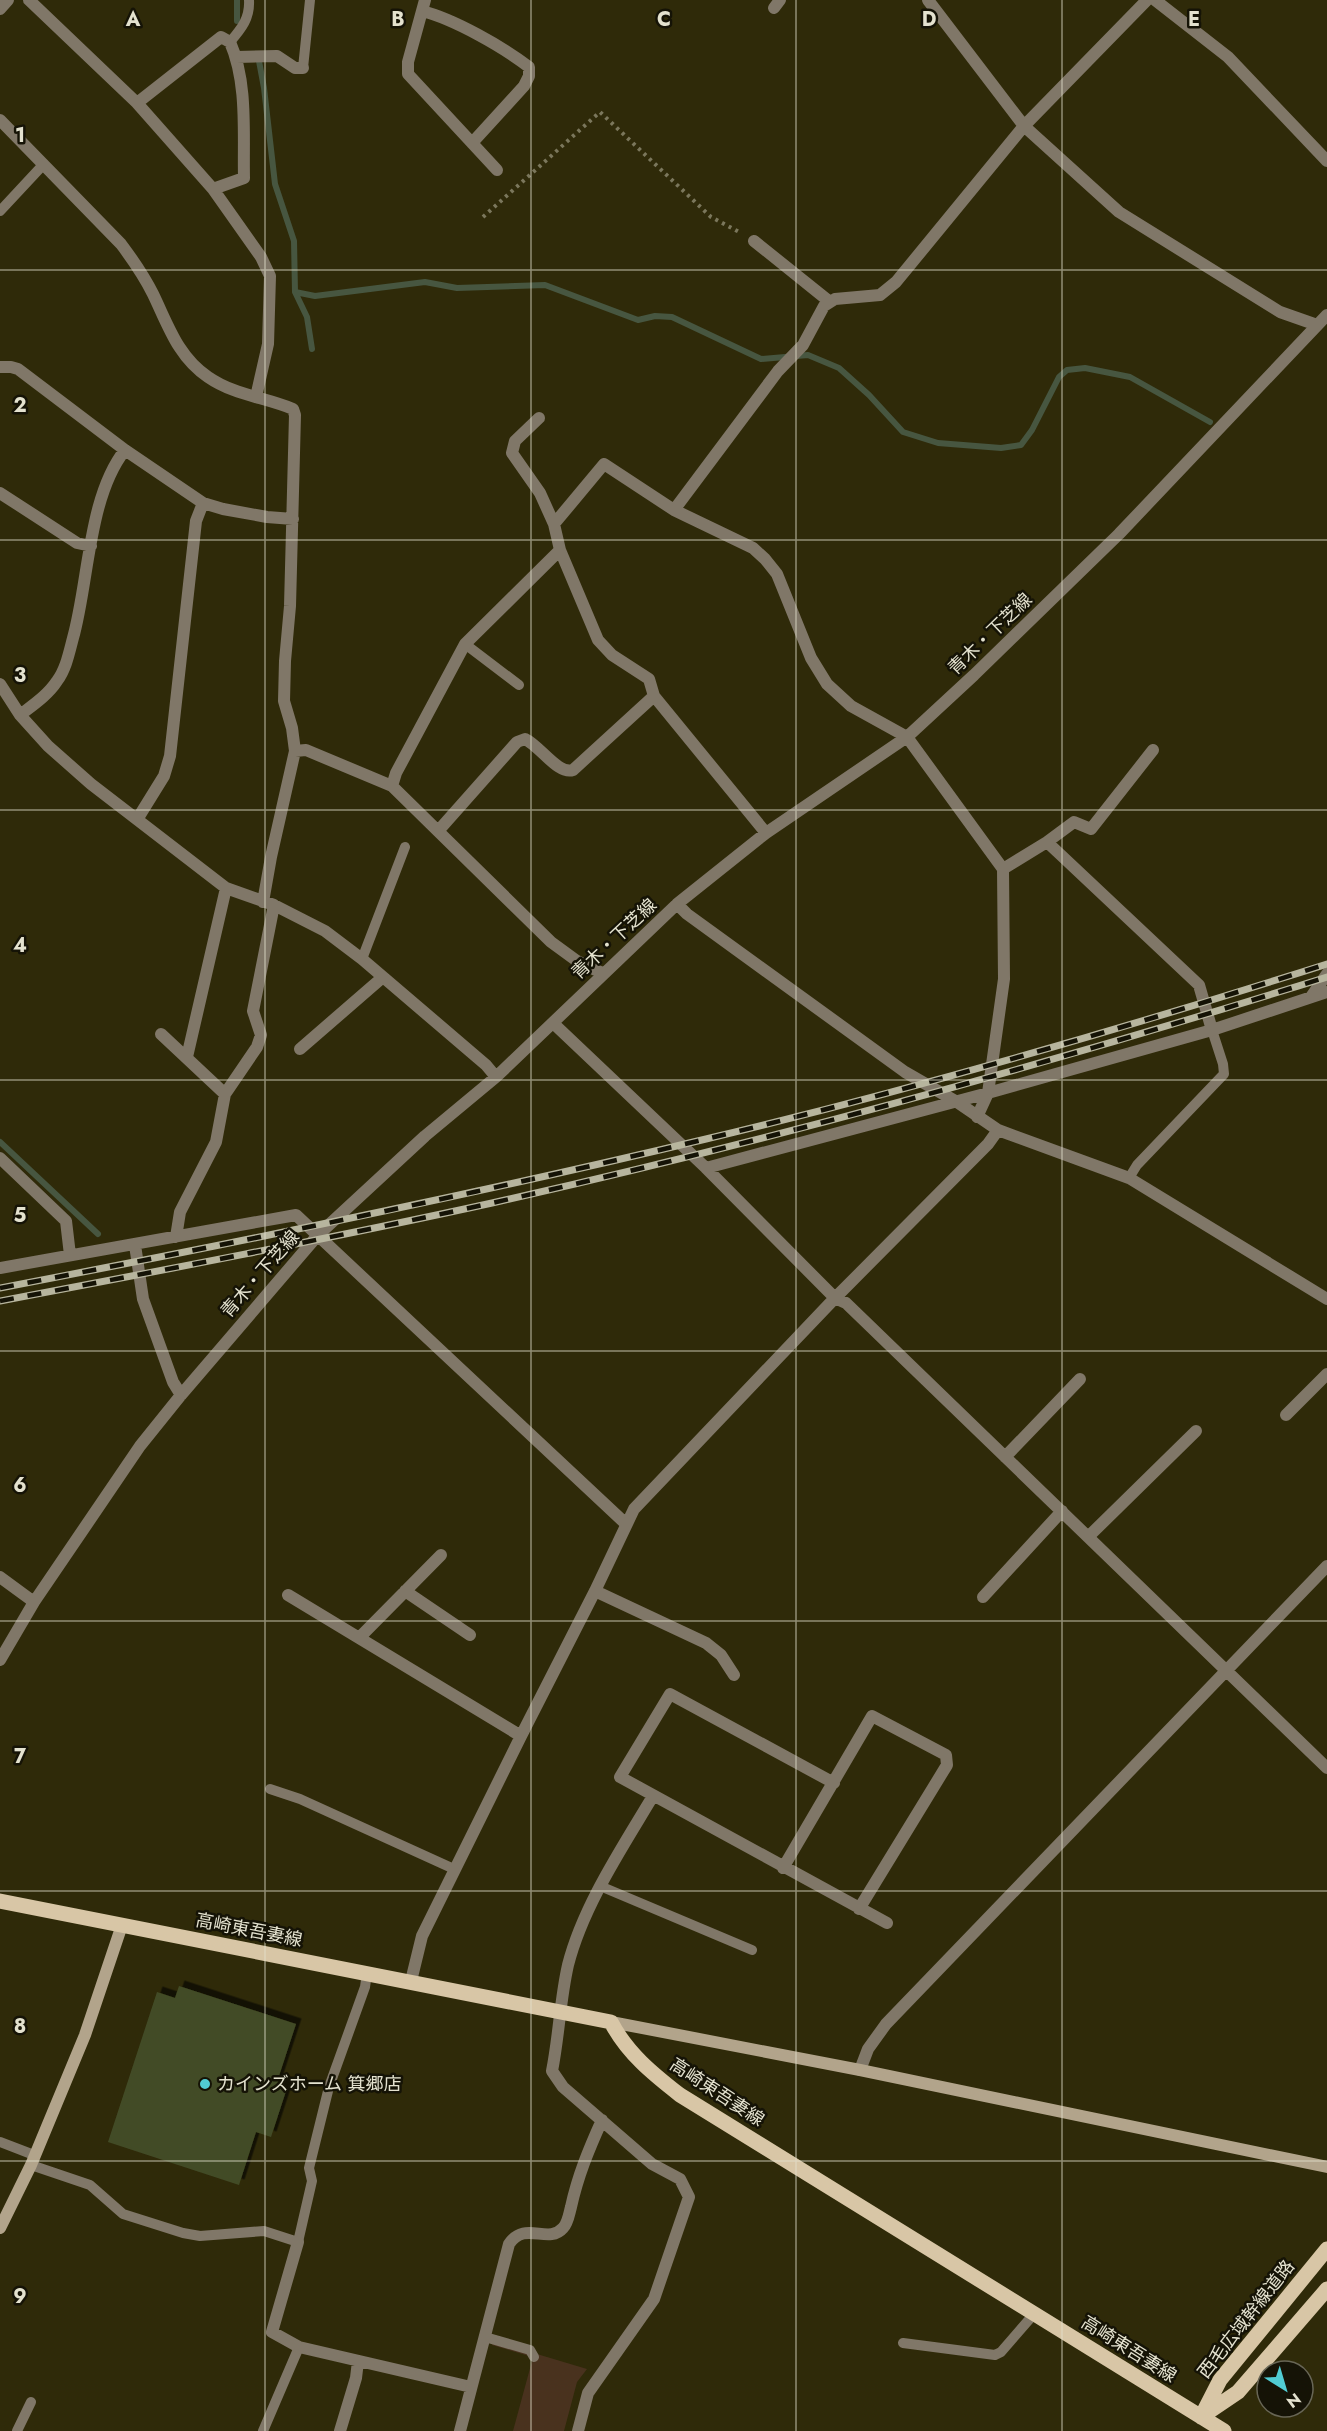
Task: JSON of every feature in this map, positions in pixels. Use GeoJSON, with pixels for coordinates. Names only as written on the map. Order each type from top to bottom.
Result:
{"type":"FeatureCollection","features":[{"type":"Feature","properties":{"kind":"main road","name":"高崎東吾妻線"},"geometry":{"type":"LineString","coordinates":[[0,1901],[611,2022],[619,2038],[650,2072],[680,2095],[1224,2431]]}},
{"type":"Feature","properties":{"kind":"main road","name":"西毛広域幹線道路"},"geometry":{"type":"LineString","coordinates":[[1201,2417],[1220,2380],[1327,2249]]}},
{"type":"Feature","properties":{"kind":"main road","name":"西毛広域幹線道路"},"geometry":{"type":"LineString","coordinates":[[1201,2417],[1238,2392],[1327,2289]]}},
{"type":"Feature","properties":{"kind":"street"},"geometry":{"type":"LineString","coordinates":[[0,9],[8,0]]}},
{"type":"Feature","properties":{"kind":"street"},"geometry":{"type":"LineString","coordinates":[[29,0],[137,103],[213,189],[261,258],[270,276],[268,344],[256,397]]}},
{"type":"Feature","properties":{"kind":"street"},"geometry":{"type":"LineString","coordinates":[[928,0],[1024,126],[1119,213],[1280,312],[1324,318]]}},
{"type":"Feature","properties":{"kind":"street"},"geometry":{"type":"LineString","coordinates":[[674,510],[778,371],[803,345],[824,306],[835,299],[880,295],[896,282],[1024,126],[1147,0]]}},
{"type":"Feature","properties":{"kind":"street"},"geometry":{"type":"LineString","coordinates":[[1155,0],[1228,57],[1327,161]]}},
{"type":"Feature","properties":{"kind":"street"},"geometry":{"type":"LineString","coordinates":[[471,143],[524,86],[529,76],[529,67],[424,5],[408,62],[408,74],[471,143],[497,170]]}},
{"type":"Feature","properties":{"kind":"street"},"geometry":{"type":"LineString","coordinates":[[137,103],[221,37],[230,42],[237,57],[241,88],[244,178],[213,189]]}},
{"type":"Feature","properties":{"kind":"street"},"geometry":{"type":"LineString","coordinates":[[237,57],[277,56],[295,68],[303,68]]}},
{"type":"Feature","properties":{"kind":"street"},"geometry":{"type":"LineString","coordinates":[[0,120],[42,166],[121,244],[137,266],[177,347],[207,376],[241,394],[293,408],[295,415],[293,519],[284,701],[292,728],[295,751],[271,856],[268,904],[253,1011],[261,1035],[257,1047],[225,1095],[216,1142],[180,1212],[176,1237]]}},
{"type":"Feature","properties":{"kind":"street"},"geometry":{"type":"LineString","coordinates":[[754,241],[830,302]]}},
{"type":"Feature","properties":{"kind":"street","name":"青木・下芝線"},"geometry":{"type":"LineString","coordinates":[[0,1660],[34,1602],[140,1446],[318,1235],[425,1136],[496,1077],[677,904],[766,833],[907,737],[1119,534],[1324,318]]}},
{"type":"Feature","properties":{"kind":"street"},"geometry":{"type":"LineString","coordinates":[[0,367],[18,369],[125,450],[203,503],[256,515],[293,519]]}},
{"type":"Feature","properties":{"kind":"street"},"geometry":{"type":"LineString","coordinates":[[539,418],[515,441],[512,453],[540,493],[554,524],[560,550],[598,640],[612,655],[649,679],[654,696],[766,833]]}},
{"type":"Feature","properties":{"kind":"street"},"geometry":{"type":"LineString","coordinates":[[20,715],[47,693],[57,681],[68,659],[80,616],[102,495],[113,465],[125,450]]}},
{"type":"Feature","properties":{"kind":"street"},"geometry":{"type":"LineString","coordinates":[[554,524],[604,464],[674,510],[753,548],[777,574],[810,658],[827,684],[851,706],[907,737],[1003,869],[1004,979],[988,1093],[977,1117]]}},
{"type":"Feature","properties":{"kind":"street"},"geometry":{"type":"LineString","coordinates":[[0,493],[77,543],[91,546]]}},
{"type":"Feature","properties":{"kind":"street"},"geometry":{"type":"LineString","coordinates":[[138,818],[164,776],[170,756],[196,521],[203,503]]}},
{"type":"Feature","properties":{"kind":"street"},"geometry":{"type":"LineString","coordinates":[[392,786],[396,772],[465,644],[560,550]]}},
{"type":"Feature","properties":{"kind":"street"},"geometry":{"type":"LineString","coordinates":[[0,684],[20,715],[91,784],[226,888],[268,904],[325,931],[362,959],[486,1065],[496,1077]]}},
{"type":"Feature","properties":{"kind":"street"},"geometry":{"type":"LineString","coordinates":[[439,830],[517,742],[525,739],[536,744],[561,770],[567,772],[573,770],[654,696]]}},
{"type":"Feature","properties":{"kind":"street"},"geometry":{"type":"LineString","coordinates":[[295,751],[306,750],[392,786],[551,942],[577,961],[603,974]]}},
{"type":"Feature","properties":{"kind":"street"},"geometry":{"type":"LineString","coordinates":[[1003,869],[1074,822],[1091,829],[1153,750]]}},
{"type":"Feature","properties":{"kind":"street"},"geometry":{"type":"LineString","coordinates":[[1047,842],[1199,985],[1212,1030]]}},
{"type":"Feature","properties":{"kind":"street"},"geometry":{"type":"LineString","coordinates":[[187,1058],[226,888]]}},
{"type":"Feature","properties":{"kind":"street"},"geometry":{"type":"LineString","coordinates":[[677,904],[687,914],[880,1055],[998,1130],[1129,1178],[1327,1299]]}},
{"type":"Feature","properties":{"kind":"street"},"geometry":{"type":"LineString","coordinates":[[1311,997],[1327,974]]}},
{"type":"Feature","properties":{"kind":"street"},"geometry":{"type":"LineString","coordinates":[[300,1049],[383,977]]}},
{"type":"Feature","properties":{"kind":"street"},"geometry":{"type":"LineString","coordinates":[[706,1168],[957,1102],[1212,1030],[1327,992]]}},
{"type":"Feature","properties":{"kind":"street"},"geometry":{"type":"LineString","coordinates":[[554,1023],[706,1168],[835,1298],[846,1303],[1327,1768]]}},
{"type":"Feature","properties":{"kind":"street"},"geometry":{"type":"LineString","coordinates":[[161,1034],[225,1095]]}},
{"type":"Feature","properties":{"kind":"street"},"geometry":{"type":"LineString","coordinates":[[411,1981],[422,1936],[634,1509],[835,1298],[988,1144],[998,1130]]}},
{"type":"Feature","properties":{"kind":"street"},"geometry":{"type":"LineString","coordinates":[[0,1158],[66,1221],[70,1255]]}},
{"type":"Feature","properties":{"kind":"street"},"geometry":{"type":"LineString","coordinates":[[0,1268],[296,1215],[626,1524]]}},
{"type":"Feature","properties":{"kind":"street"},"geometry":{"type":"LineString","coordinates":[[135,1245],[143,1299],[173,1382],[181,1395]]}},
{"type":"Feature","properties":{"kind":"street"},"geometry":{"type":"LineString","coordinates":[[1286,1415],[1327,1374]]}},
{"type":"Feature","properties":{"kind":"street"},"geometry":{"type":"LineString","coordinates":[[1005,1457],[1080,1379]]}},
{"type":"Feature","properties":{"kind":"street"},"geometry":{"type":"LineString","coordinates":[[1088,1537],[1196,1431]]}},
{"type":"Feature","properties":{"kind":"street"},"geometry":{"type":"LineString","coordinates":[[983,1597],[1062,1511]]}},
{"type":"Feature","properties":{"kind":"street"},"geometry":{"type":"LineString","coordinates":[[359,1638],[441,1555]]}},
{"type":"Feature","properties":{"kind":"street"},"geometry":{"type":"LineString","coordinates":[[860,2070],[868,2049],[886,2024],[1327,1566]]}},
{"type":"Feature","properties":{"kind":"street"},"geometry":{"type":"LineString","coordinates":[[0,1577],[34,1602]]}},
{"type":"Feature","properties":{"kind":"street"},"geometry":{"type":"LineString","coordinates":[[405,1591],[470,1635]]}},
{"type":"Feature","properties":{"kind":"street"},"geometry":{"type":"LineString","coordinates":[[595,1591],[706,1643],[721,1655],[734,1675]]}},
{"type":"Feature","properties":{"kind":"street"},"geometry":{"type":"LineString","coordinates":[[288,1595],[521,1736]]}},
{"type":"Feature","properties":{"kind":"street"},"geometry":{"type":"LineString","coordinates":[[834,1783],[670,1694],[620,1777],[887,1923]]}},
{"type":"Feature","properties":{"kind":"street"},"geometry":{"type":"LineString","coordinates":[[783,1868],[872,1716],[946,1755],[947,1765],[859,1909]]}},
{"type":"Feature","properties":{"kind":"street"},"geometry":{"type":"LineString","coordinates":[[578,2431],[588,2393],[654,2299],[689,2197],[680,2179],[652,2164],[563,2087],[552,2071],[569,1964],[600,1886],[652,1796]]}},
{"type":"Feature","properties":{"kind":"street"},"geometry":{"type":"LineString","coordinates":[[0,2228],[33,2160],[85,2035],[122,1925]]}},
{"type":"Feature","properties":{"kind":"street"},"geometry":{"type":"LineString","coordinates":[[611,2022],[860,2070],[1327,2167]]}},
{"type":"Feature","properties":{"kind":"street"},"geometry":{"type":"LineString","coordinates":[[460,2431],[509,2244],[519,2234],[530,2232],[554,2234],[563,2229],[580,2170],[602,2120]]}},
{"type":"Feature","properties":{"kind":"street"},"geometry":{"type":"LineString","coordinates":[[298,2242],[272,2332],[299,2347],[471,2387]]}},
{"type":"Feature","properties":{"kind":"street"},"geometry":{"type":"LineString","coordinates":[[340,2431],[356,2378],[358,2361]]}},
{"type":"Feature","properties":{"kind":"lane"},"geometry":{"type":"LineString","coordinates":[[230,42],[250,12],[249,0]]}},
{"type":"Feature","properties":{"kind":"lane"},"geometry":{"type":"LineString","coordinates":[[303,68],[309,0]]}},
{"type":"Feature","properties":{"kind":"lane"},"geometry":{"type":"LineString","coordinates":[[0,211],[42,166]]}},
{"type":"Feature","properties":{"kind":"lane"},"geometry":{"type":"LineString","coordinates":[[465,644],[519,685]]}},
{"type":"Feature","properties":{"kind":"lane"},"geometry":{"type":"LineString","coordinates":[[362,959],[405,847]]}},
{"type":"Feature","properties":{"kind":"lane"},"geometry":{"type":"LineString","coordinates":[[1129,1178],[1137,1166],[1224,1074],[1212,1030]]}},
{"type":"Feature","properties":{"kind":"lane"},"geometry":{"type":"LineString","coordinates":[[270,1789],[300,1799],[454,1869]]}},
{"type":"Feature","properties":{"kind":"lane"},"geometry":{"type":"LineString","coordinates":[[600,1886],[752,1950]]}},
{"type":"Feature","properties":{"kind":"lane"},"geometry":{"type":"LineString","coordinates":[[0,2142],[33,2160],[90,2185],[123,2214],[200,2236],[264,2231],[298,2242],[312,2181],[309,2168],[326,2098],[365,1988],[367,1973]]}},
{"type":"Feature","properties":{"kind":"lane"},"geometry":{"type":"LineString","coordinates":[[903,2343],[995,2355],[1001,2352],[1034,2314]]}},
{"type":"Feature","properties":{"kind":"lane"},"geometry":{"type":"LineString","coordinates":[[484,2337],[530,2350],[534,2357]]}},
{"type":"Feature","properties":{"kind":"lane"},"geometry":{"type":"LineString","coordinates":[[263,2431],[299,2347]]}},
{"type":"Feature","properties":{"kind":"lane"},"geometry":{"type":"LineString","coordinates":[[17,2431],[31,2402]]}},
{"type":"Feature","properties":{"kind":"path"},"geometry":{"type":"LineString","coordinates":[[483,217],[600,112],[711,217],[754,241]]}},
{"type":"Feature","properties":{"kind":"shaded area"},"geometry":{"type":"Polygon","coordinates":[[[495,2335],[537,2354],[587,2369],[577,2382],[564,2431],[513,2431],[532,2361],[529,2356],[492,2345],[495,2335]]]}},
{"type":"Feature","properties":{"kind":"building","name":"カインズホーム 箕郷店"},"geometry":{"type":"Polygon","coordinates":[[[179,1986],[296,2024],[278,2079],[287,2088],[271,2137],[256,2132],[239,2185],[108,2142],[157,1992],[175,1998],[179,1986]]]}},
{"type":"Feature","properties":{"kind":"waterway"},"geometry":{"type":"LineString","coordinates":[[237,0],[237,21]]}},
{"type":"Feature","properties":{"kind":"waterway"},"geometry":{"type":"LineString","coordinates":[[259,61],[275,184],[294,241],[295,292],[307,317],[312,349]]}},
{"type":"Feature","properties":{"kind":"waterway"},"geometry":{"type":"LineString","coordinates":[[295,292],[315,296],[425,282],[457,288],[545,285],[638,320],[655,316],[672,317],[761,359],[808,355],[839,368],[869,395],[903,432],[938,443],[1001,448],[1021,445],[1032,430],[1059,377],[1067,370],[1085,368],[1130,377],[1210,422]]}},
{"type":"Feature","properties":{"kind":"waterway"},"geometry":{"type":"LineString","coordinates":[[0,1142],[98,1234]]}},
{"type":"Feature","properties":{"kind":"railway"},"geometry":{"type":"LineString","coordinates":[[0,1288],[354,1218],[706,1139],[862,1100],[1018,1057],[1327,964]]}},
{"type":"Feature","properties":{"kind":"railway"},"geometry":{"type":"LineString","coordinates":[[0,1301],[246,1254],[597,1179],[912,1099],[1120,1040],[1327,977]]}},
{"type":"Feature","properties":{"kind":"place","name":"カインズホーム 箕郷店"},"geometry":{"type":"Point","coordinates":[205,2084]}}]}
